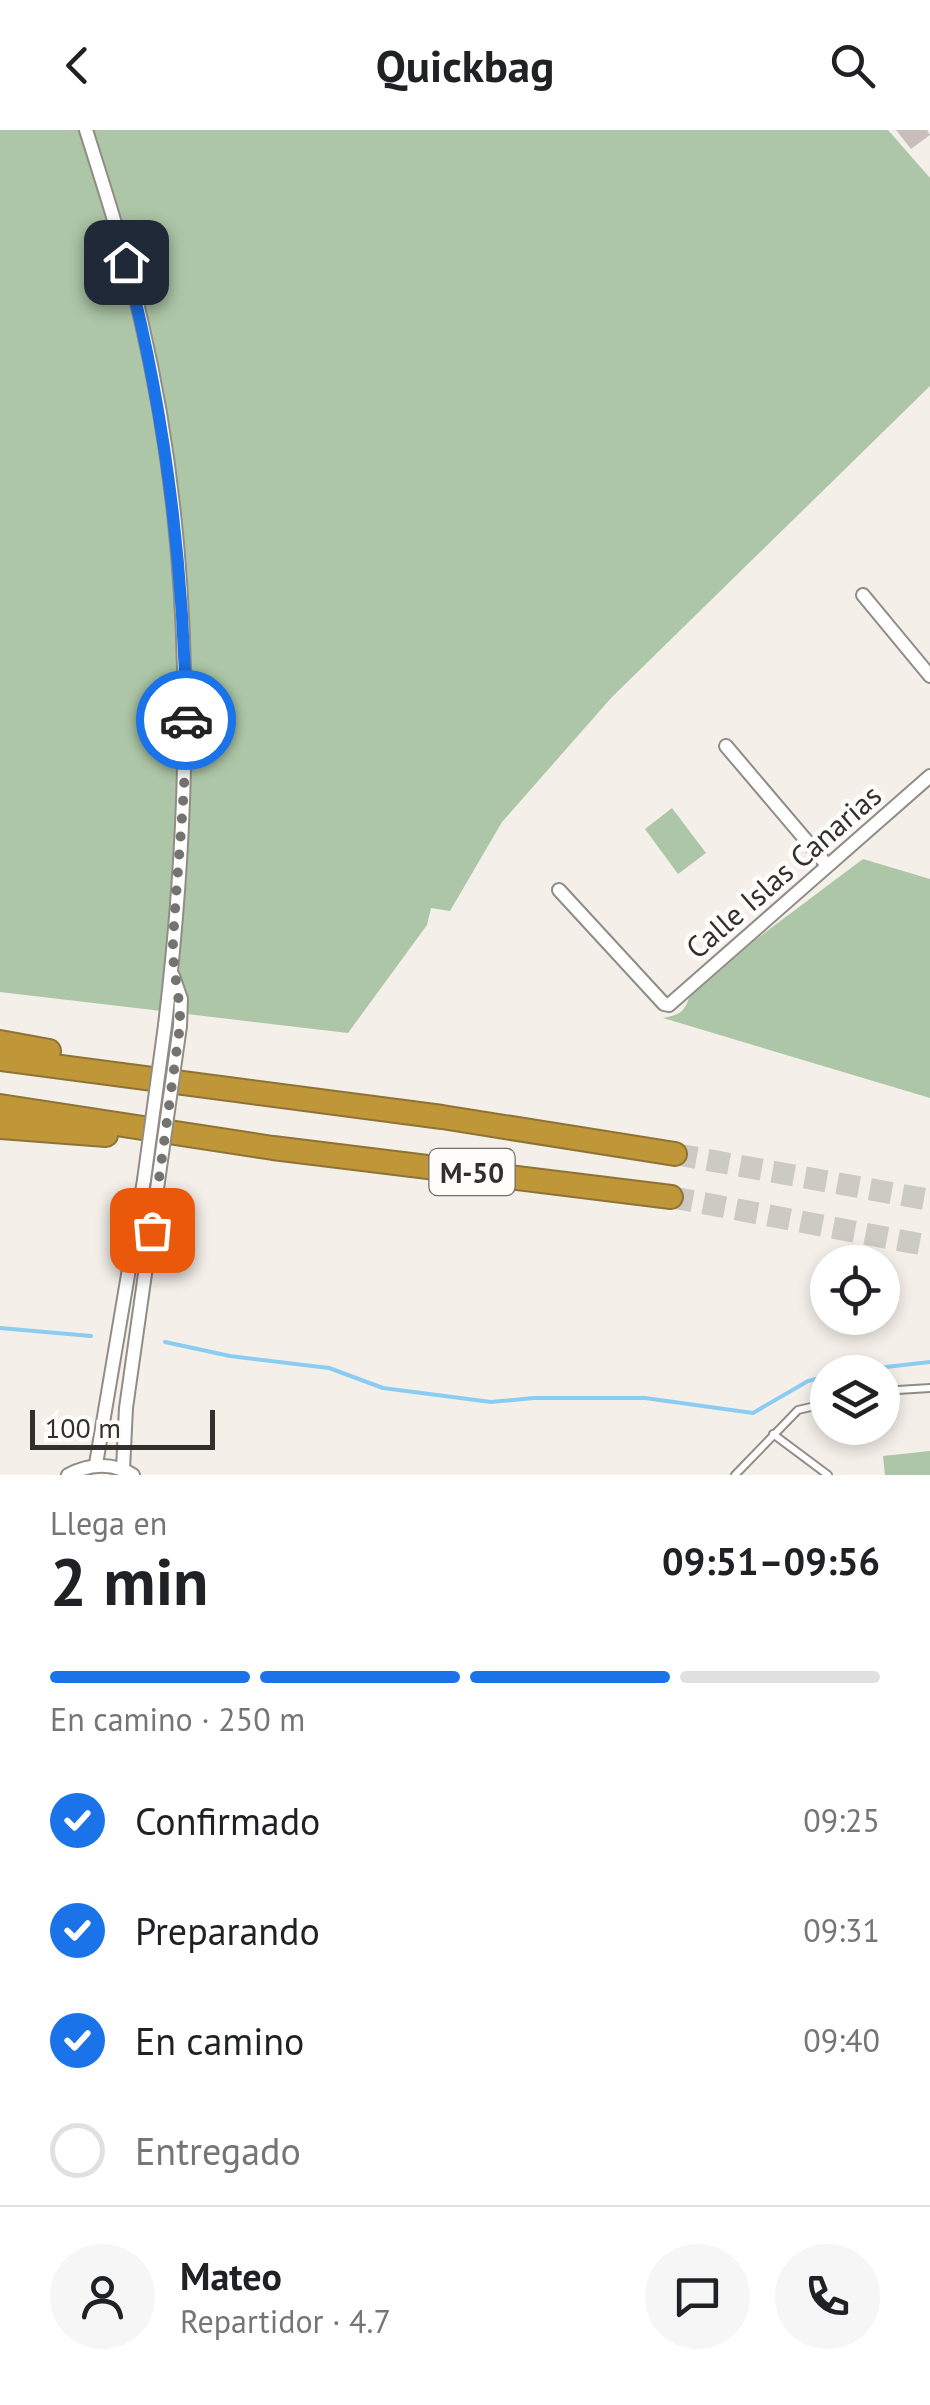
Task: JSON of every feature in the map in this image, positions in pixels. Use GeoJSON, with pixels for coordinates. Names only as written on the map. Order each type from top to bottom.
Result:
{"type":"FeatureCollection","features":[{"type":"Feature","properties":{"kind":"highway"},"geometry":{"type":"LineString","coordinates":[[0,1042],[94,1060],[364,1099],[442,1118]]}},
{"type":"Feature","properties":{"kind":"highway","name":"M-50"},"geometry":{"type":"LineString","coordinates":[[0,1058],[675,1154]]}},
{"type":"Feature","properties":{"kind":"highway","name":"M-50"},"geometry":{"type":"LineString","coordinates":[[0,1106],[273,1148],[671,1197]]}},
{"type":"Feature","properties":{"kind":"highway"},"geometry":{"type":"LineString","coordinates":[[0,1127],[273,1148]]}},
{"type":"Feature","properties":{"kind":"street"},"geometry":{"type":"LineString","coordinates":[[68,1475],[96,1464],[128,1472],[126,1408],[156,1196],[173,1026],[186,726],[174,522],[166,456],[142,322],[86,130]]}},
{"type":"Feature","properties":{"kind":"street"},"geometry":{"type":"LineString","coordinates":[[862,595],[930,676]]}},
{"type":"Feature","properties":{"kind":"street"},"geometry":{"type":"LineString","coordinates":[[726,746],[827,866]]}},
{"type":"Feature","properties":{"kind":"street","name":"Calle Islas Canarias"},"geometry":{"type":"LineString","coordinates":[[559,890],[664,1004],[670,1005],[930,776]]}},
{"type":"Feature","properties":{"kind":"street"},"geometry":{"type":"LineString","coordinates":[[96,1464],[173,1026]]}},
{"type":"Feature","properties":{"kind":"lane"},"geometry":{"type":"LineString","coordinates":[[900,1390],[930,1388]]}},
{"type":"Feature","properties":{"kind":"lane"},"geometry":{"type":"LineString","coordinates":[[735,1475],[798,1410],[810,1407]]}},
{"type":"Feature","properties":{"kind":"lane"},"geometry":{"type":"LineString","coordinates":[[772,1434],[828,1475]]}},
{"type":"Feature","properties":{"kind":"green space"},"geometry":{"type":"Polygon","coordinates":[[[0,130],[888,130],[930,178],[930,386],[612,697],[502,822],[450,911],[431,908],[427,925],[348,1033],[0,992],[0,130]]]}},
{"type":"Feature","properties":{"kind":"green space"},"geometry":{"type":"Polygon","coordinates":[[[672,808],[706,853],[678,874],[645,829],[672,808]]]}},
{"type":"Feature","properties":{"kind":"green space"},"geometry":{"type":"Polygon","coordinates":[[[863,859],[930,879],[930,1098],[663,1018],[680,1012],[689,998],[755,940],[863,859]]]}},
{"type":"Feature","properties":{"kind":"green space"},"geometry":{"type":"Polygon","coordinates":[[[930,1451],[930,1475],[885,1475],[883,1456],[930,1451]]]}},
{"type":"Feature","properties":{"kind":"building"},"geometry":{"type":"Polygon","coordinates":[[[896,130],[927,130],[930,135],[911,149],[896,130]]]}},
{"type":"Feature","properties":{"kind":"waterway"},"geometry":{"type":"LineString","coordinates":[[0,1328],[91,1336]]}},
{"type":"Feature","properties":{"kind":"waterway"},"geometry":{"type":"LineString","coordinates":[[165,1342],[230,1356],[329,1368],[383,1388],[491,1402],[645,1398],[753,1413],[810,1380]]}},
{"type":"Feature","properties":{"kind":"waterway"},"geometry":{"type":"LineString","coordinates":[[900,1365],[930,1362]]}},
{"type":"Feature","properties":{"kind":"tunnel"},"geometry":{"type":"LineString","coordinates":[[675,1154],[930,1200]]}},
{"type":"Feature","properties":{"kind":"tunnel"},"geometry":{"type":"LineString","coordinates":[[671,1197],[930,1246]]}},
{"type":"Feature","properties":{"kind":"way so far"},"geometry":{"type":"LineString","coordinates":[[152,1230],[180,1026],[181,999],[173,974],[173,942],[186,720]]}},
{"type":"Feature","properties":{"kind":"route"},"geometry":{"type":"LineString","coordinates":[[126,262],[142,322],[166,456],[181,593],[186,720]]}}]}
